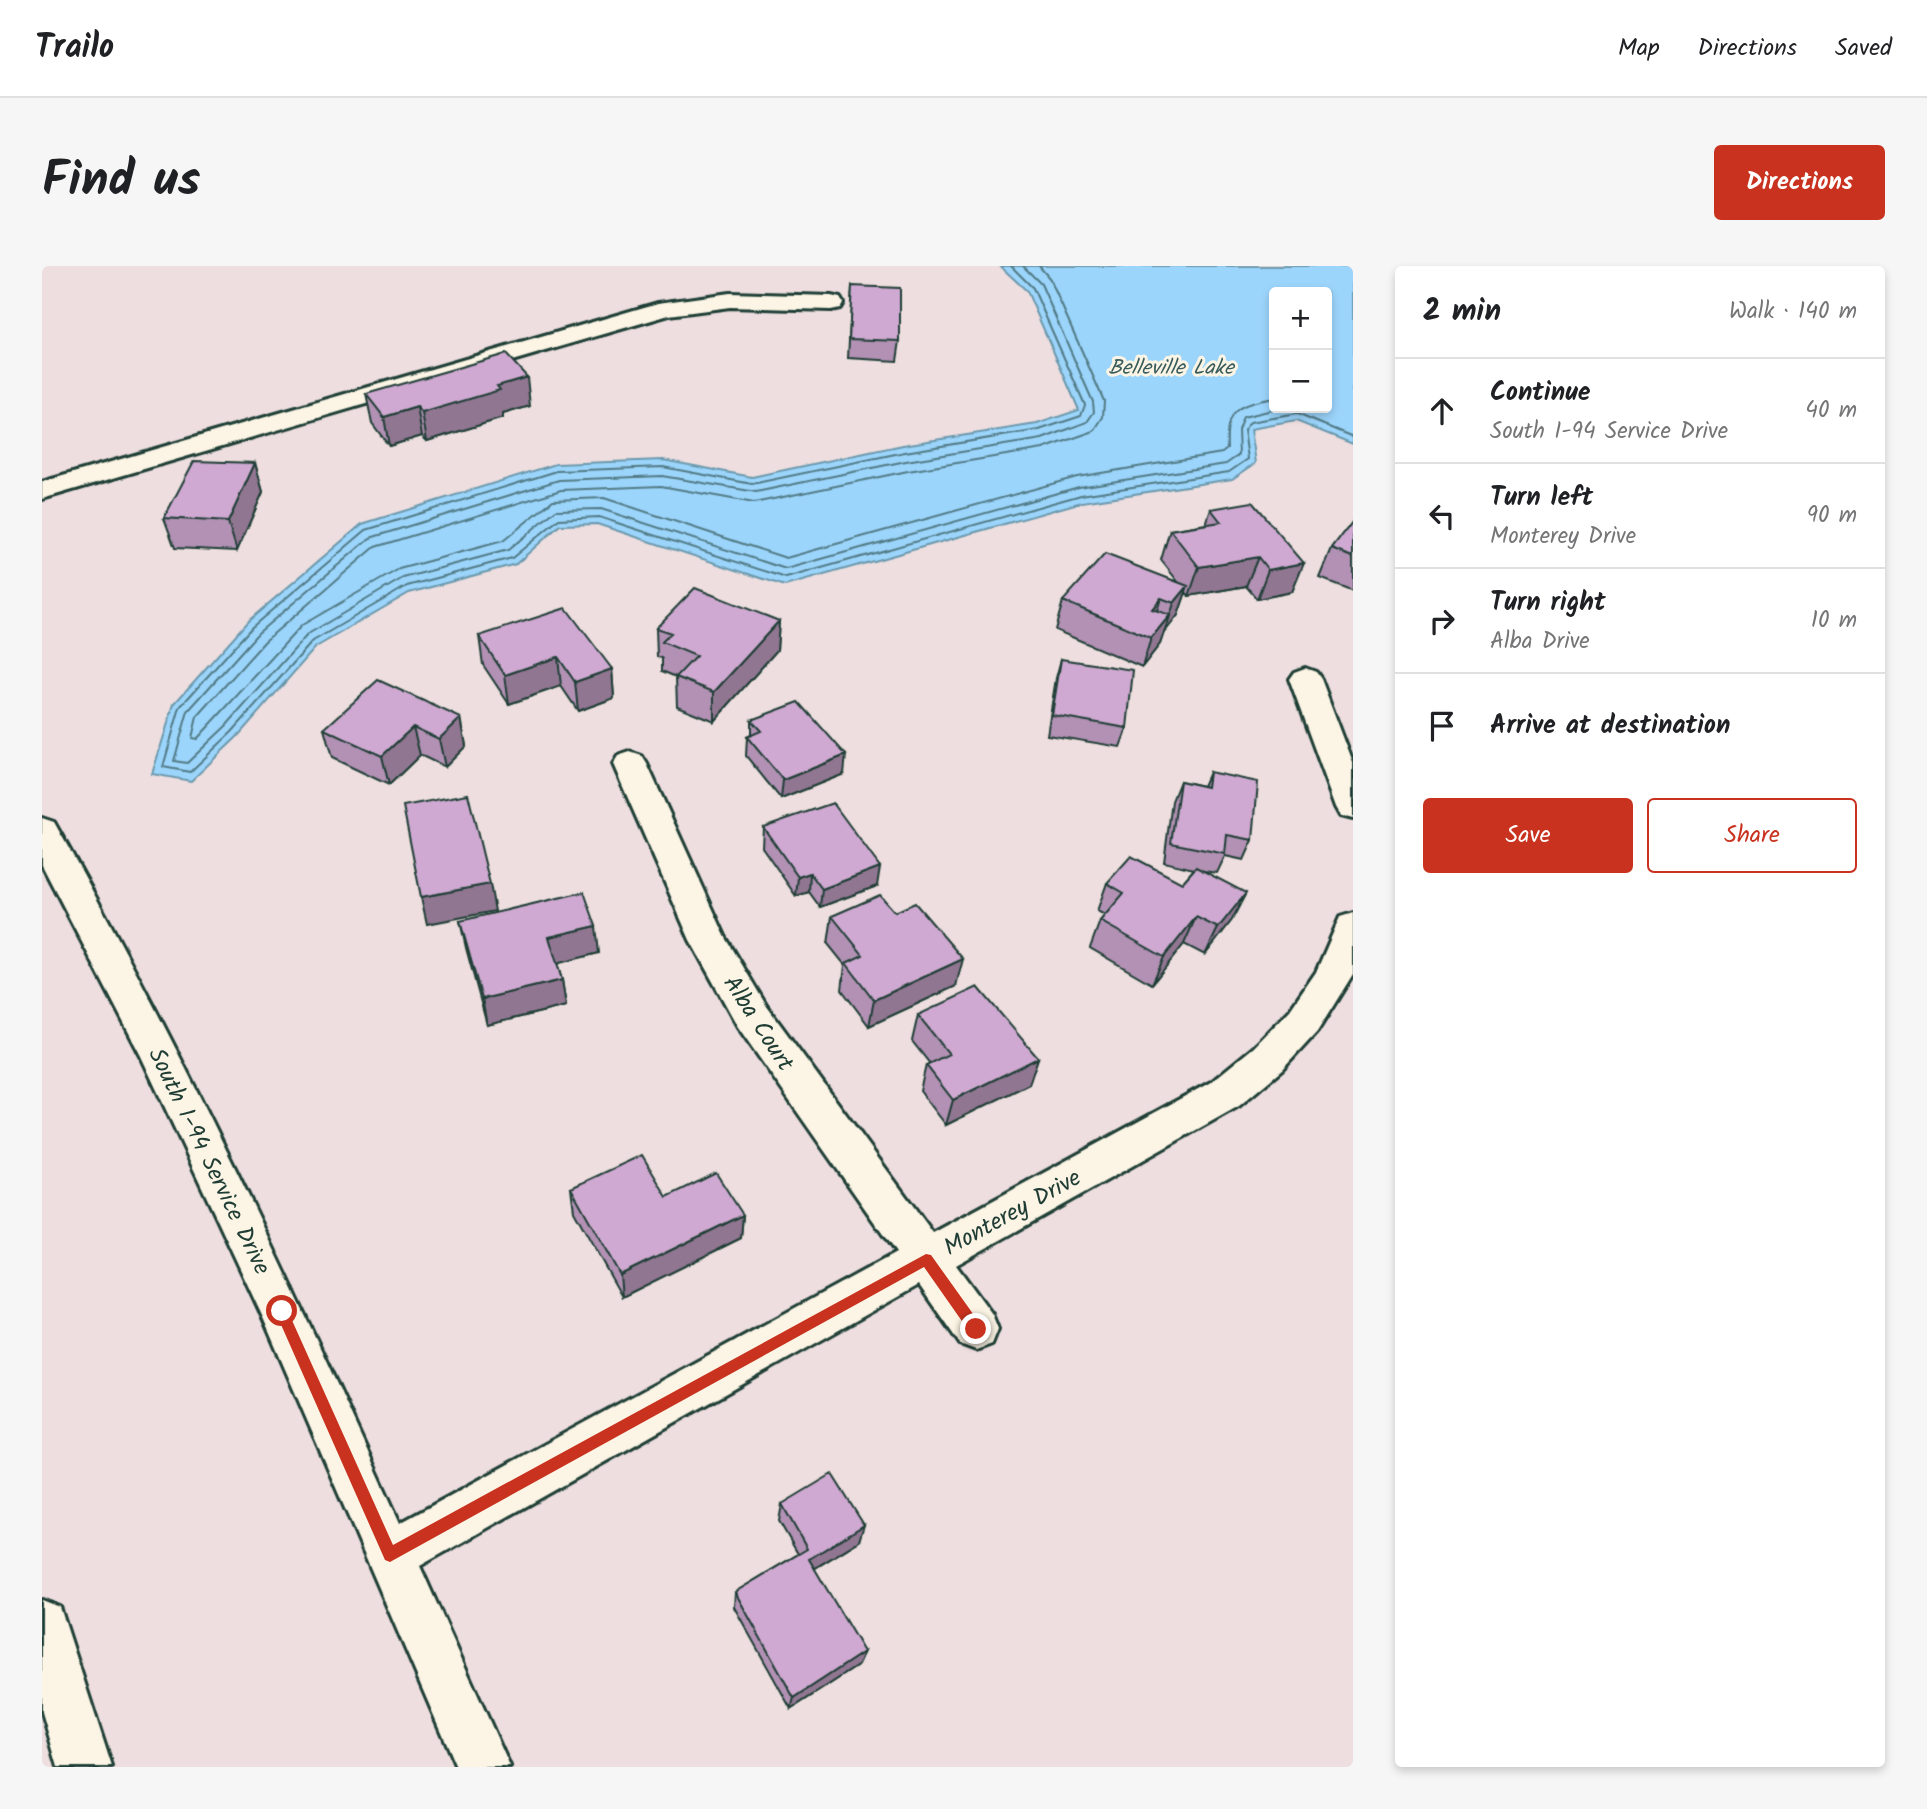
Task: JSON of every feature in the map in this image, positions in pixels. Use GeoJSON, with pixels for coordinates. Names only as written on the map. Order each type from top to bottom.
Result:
{"type":"FeatureCollection","features":[{"type":"Feature","properties":{"kind":"main road"},"geometry":{"type":"LineString","coordinates":[[42,491],[667,308],[730,300],[831,303]]}},
{"type":"Feature","properties":{"kind":"main road"},"geometry":{"type":"LineString","coordinates":[[1305,679],[1353,807]]}},
{"type":"Feature","properties":{"kind":"main road","name":"Alba Court"},"geometry":{"type":"LineString","coordinates":[[630,764],[708,940],[752,1016],[976,1329]]}},
{"type":"Feature","properties":{"kind":"main road","name":"South I-94 Service Drive"},"geometry":{"type":"LineString","coordinates":[[42,831],[159,1053],[282,1311],[482,1767]]}},
{"type":"Feature","properties":{"kind":"main road","name":"Monterey Drive"},"geometry":{"type":"LineString","coordinates":[[390,1555],[1225,1094],[1276,1054],[1315,1008],[1349,951]]}},
{"type":"Feature","properties":{"kind":"main road"},"geometry":{"type":"LineString","coordinates":[[42,1625],[85,1767]]}},
{"type":"Feature","properties":{"kind":"water","name":"Belleville Lake"},"geometry":{"type":"Polygon","coordinates":[[[1000,266],[1353,266],[1353,444],[1296,421],[1251,429],[1256,463],[1232,479],[1082,502],[785,586],[597,524],[560,525],[516,564],[409,593],[316,647],[237,737],[191,781],[152,774],[174,704],[247,622],[362,524],[556,464],[663,460],[752,477],[903,445],[1037,424],[1079,410],[1027,291],[1000,266]]]}},
{"type":"Feature","properties":{"kind":"building"},"geometry":{"type":"Polygon","coordinates":[[[852,286],[900,288],[900,341],[849,339],[852,286]]]}},
{"type":"Feature","properties":{"kind":"building"},"geometry":{"type":"Polygon","coordinates":[[[506,354],[527,377],[497,386],[500,390],[422,413],[417,407],[384,417],[366,394],[506,354]]]}},
{"type":"Feature","properties":{"kind":"building"},"geometry":{"type":"Polygon","coordinates":[[[194,461],[255,463],[228,522],[164,518],[194,461]]]}},
{"type":"Feature","properties":{"kind":"building"},"geometry":{"type":"Polygon","coordinates":[[[1252,502],[1304,563],[1268,570],[1258,557],[1199,567],[1170,530],[1221,522],[1211,509],[1252,502]]]}},
{"type":"Feature","properties":{"kind":"building"},"geometry":{"type":"Polygon","coordinates":[[[1353,521],[1353,557],[1332,549],[1353,521]]]}},
{"type":"Feature","properties":{"kind":"building"},"geometry":{"type":"Polygon","coordinates":[[[1105,554],[1188,586],[1174,603],[1161,598],[1152,609],[1170,615],[1151,638],[1063,601],[1105,554]]]}},
{"type":"Feature","properties":{"kind":"building"},"geometry":{"type":"Polygon","coordinates":[[[695,588],[779,621],[714,692],[676,677],[696,656],[662,642],[671,633],[656,628],[695,588]]]}},
{"type":"Feature","properties":{"kind":"building"},"geometry":{"type":"Polygon","coordinates":[[[566,608],[612,669],[575,682],[558,657],[505,675],[479,636],[566,608]]]}},
{"type":"Feature","properties":{"kind":"building"},"geometry":{"type":"Polygon","coordinates":[[[1061,659],[1133,670],[1127,728],[1052,715],[1061,659]]]}},
{"type":"Feature","properties":{"kind":"building"},"geometry":{"type":"Polygon","coordinates":[[[378,680],[461,718],[439,739],[413,727],[382,756],[324,729],[378,680]]]}},
{"type":"Feature","properties":{"kind":"building"},"geometry":{"type":"Polygon","coordinates":[[[799,702],[846,755],[783,780],[747,737],[761,731],[751,720],[799,702]]]}},
{"type":"Feature","properties":{"kind":"building"},"geometry":{"type":"Polygon","coordinates":[[[1209,772],[1258,782],[1253,840],[1227,835],[1225,854],[1171,843],[1180,781],[1207,787],[1209,772]]]}},
{"type":"Feature","properties":{"kind":"building"},"geometry":{"type":"Polygon","coordinates":[[[468,794],[490,884],[421,897],[403,806],[468,794]]]}},
{"type":"Feature","properties":{"kind":"building"},"geometry":{"type":"Polygon","coordinates":[[[833,803],[880,867],[822,889],[810,873],[798,877],[763,827],[833,803]]]}},
{"type":"Feature","properties":{"kind":"building"},"geometry":{"type":"Polygon","coordinates":[[[1131,856],[1182,883],[1196,867],[1246,893],[1218,928],[1196,917],[1164,957],[1100,921],[1124,893],[1107,883],[1131,856]]]}},
{"type":"Feature","properties":{"kind":"building"},"geometry":{"type":"Polygon","coordinates":[[[584,892],[596,926],[549,937],[562,980],[482,999],[460,921],[584,892]]]}},
{"type":"Feature","properties":{"kind":"building"},"geometry":{"type":"Polygon","coordinates":[[[880,895],[895,912],[915,903],[963,959],[874,1000],[846,963],[863,955],[832,916],[880,895]]]}},
{"type":"Feature","properties":{"kind":"building"},"geometry":{"type":"Polygon","coordinates":[[[978,987],[1038,1058],[953,1100],[926,1065],[949,1054],[918,1015],[978,987]]]}},
{"type":"Feature","properties":{"kind":"building"},"geometry":{"type":"Polygon","coordinates":[[[642,1155],[667,1197],[716,1173],[743,1215],[620,1275],[571,1188],[642,1155]]]}},
{"type":"Feature","properties":{"kind":"building"},"geometry":{"type":"Polygon","coordinates":[[[832,1474],[864,1525],[809,1559],[864,1652],[794,1698],[735,1592],[807,1549],[782,1504],[832,1474]]]}},
{"type":"Feature","properties":{"kind":"route"},"geometry":{"type":"LineString","coordinates":[[282,1311],[390,1555],[926,1259],[976,1329]]}}]}
